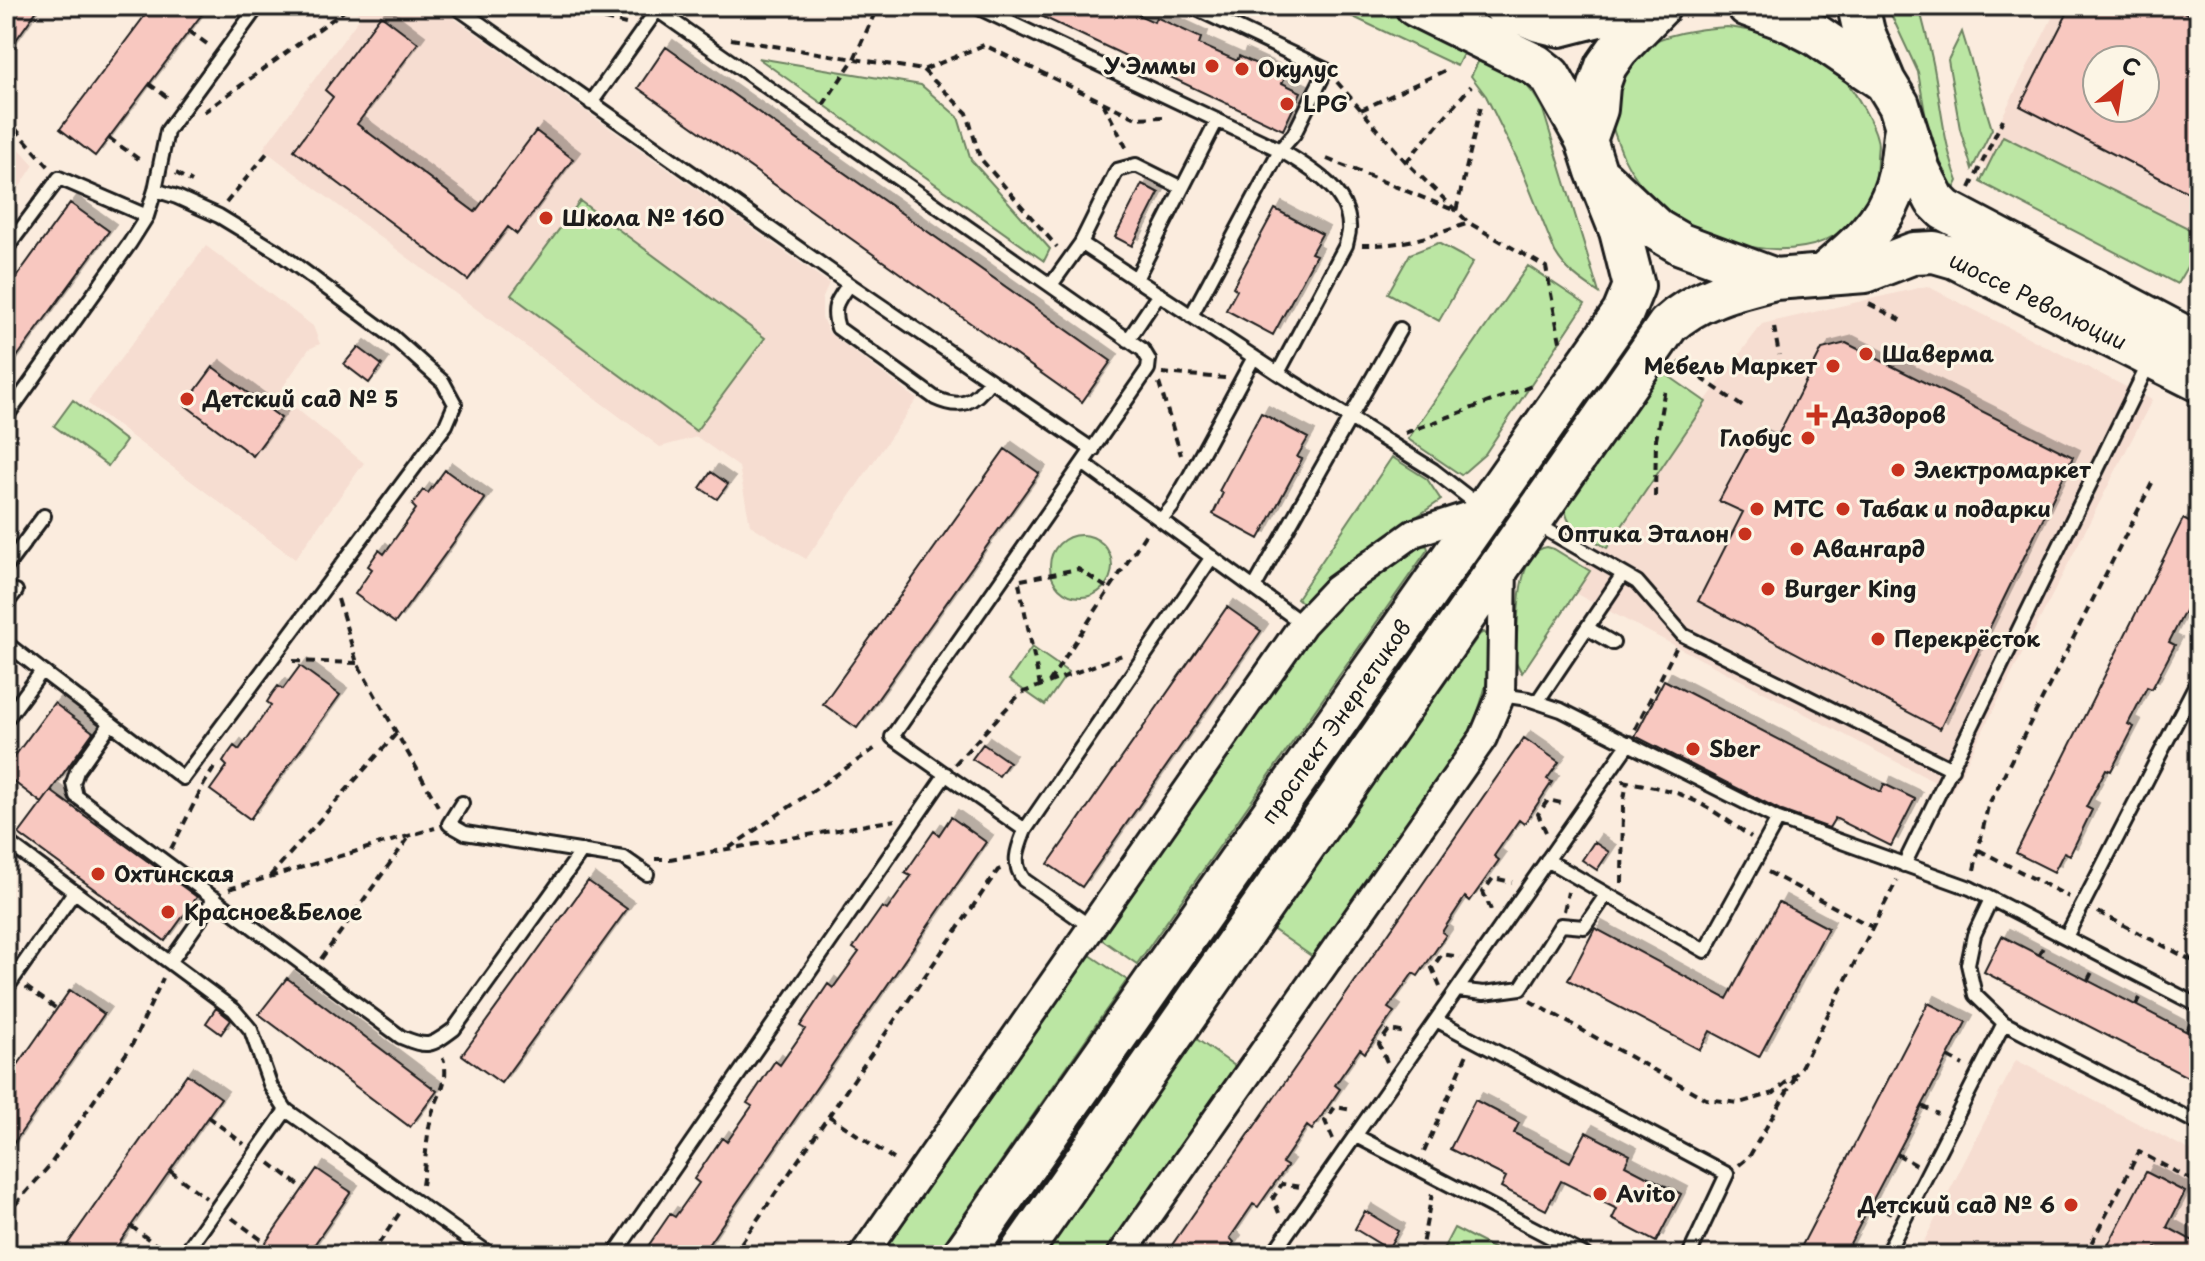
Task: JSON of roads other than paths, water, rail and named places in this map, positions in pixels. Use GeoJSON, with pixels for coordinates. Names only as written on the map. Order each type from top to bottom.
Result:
{"type":"FeatureCollection","features":[{"type":"Feature","properties":{"kind":"main road","name":"шоссе Революции"},"geometry":{"type":"LineString","coordinates":[[1416,6],[1529,61],[1550,76],[1591,155],[1657,230],[1681,244],[1775,279],[1865,272],[1896,258],[1934,252],[1955,258],[2199,381]]}},
{"type":"Feature","properties":{"kind":"main road"},"geometry":{"type":"LineString","coordinates":[[1504,6],[1560,26],[1638,6]]}},
{"type":"Feature","properties":{"kind":"main road"},"geometry":{"type":"LineString","coordinates":[[1591,155],[1599,86],[1606,66],[1618,49],[1660,6]]}},
{"type":"Feature","properties":{"kind":"main road"},"geometry":{"type":"LineString","coordinates":[[1748,6],[1816,35],[1885,82]]}},
{"type":"Feature","properties":{"kind":"main road"},"geometry":{"type":"LineString","coordinates":[[1858,6],[1864,32],[1885,82]]}},
{"type":"Feature","properties":{"kind":"main road","name":"шоссе Революции"},"geometry":{"type":"LineString","coordinates":[[1885,82],[1899,105],[1927,187],[1945,210],[2199,344]]}},
{"type":"Feature","properties":{"kind":"main road","name":"шоссе Революции"},"geometry":{"type":"LineString","coordinates":[[1824,274],[1856,248],[1877,224],[1891,201],[1898,181],[1904,127]]}},
{"type":"Feature","properties":{"kind":"main road","name":"проспект Энергетиков"},"geometry":{"type":"LineString","coordinates":[[963,1255],[1623,313],[1634,286],[1620,231],[1591,155]]}},
{"type":"Feature","properties":{"kind":"main road","name":"проспект Энергетиков"},"geometry":{"type":"LineString","coordinates":[[1019,1255],[1668,325],[1699,302],[1775,279]]}},
{"type":"Feature","properties":{"kind":"street"},"geometry":{"type":"LineString","coordinates":[[863,1255],[1303,624],[1336,589],[1414,533],[1485,510]]}},
{"type":"Feature","properties":{"kind":"street"},"geometry":{"type":"LineString","coordinates":[[1121,1255],[1483,738],[1501,695],[1503,562]]}},
{"type":"Feature","properties":{"kind":"lane"},"geometry":{"type":"LineString","coordinates":[[6,417],[147,216],[167,131],[258,6]]}},
{"type":"Feature","properties":{"kind":"lane"},"geometry":{"type":"LineString","coordinates":[[455,6],[849,284],[1093,450]]}},
{"type":"Feature","properties":{"kind":"lane"},"geometry":{"type":"LineString","coordinates":[[975,6],[1280,150],[1311,169],[1332,188],[1344,208],[1349,226],[1346,245],[1278,373]]}},
{"type":"Feature","properties":{"kind":"lane"},"geometry":{"type":"LineString","coordinates":[[1191,6],[1326,70],[1294,134],[1280,150],[1191,316]]}},
{"type":"Feature","properties":{"kind":"lane"},"geometry":{"type":"LineString","coordinates":[[591,103],[657,10],[1143,350],[1149,360],[1148,369],[1084,464],[892,737],[1025,830]]}},
{"type":"Feature","properties":{"kind":"lane"},"geometry":{"type":"LineString","coordinates":[[1136,279],[1182,188],[1212,118]]}},
{"type":"Feature","properties":{"kind":"lane"},"geometry":{"type":"LineString","coordinates":[[1051,285],[1081,243],[1117,170],[1136,165],[1182,188]]}},
{"type":"Feature","properties":{"kind":"lane"},"geometry":{"type":"LineString","coordinates":[[6,249],[59,178],[147,216]]}},
{"type":"Feature","properties":{"kind":"lane"},"geometry":{"type":"LineString","coordinates":[[6,643],[183,778],[446,425],[455,404],[443,382],[393,337],[278,252],[219,216],[155,190]]}},
{"type":"Feature","properties":{"kind":"lane"},"geometry":{"type":"LineString","coordinates":[[1081,243],[1278,373],[1433,470],[1485,510]]}},
{"type":"Feature","properties":{"kind":"lane"},"geometry":{"type":"LineString","coordinates":[[849,284],[836,303],[834,316],[838,328],[935,398],[947,404],[970,402],[990,381]]}},
{"type":"Feature","properties":{"kind":"lane"},"geometry":{"type":"LineString","coordinates":[[1128,340],[1159,294]]}},
{"type":"Feature","properties":{"kind":"lane"},"geometry":{"type":"LineString","coordinates":[[1254,588],[1400,329]]}},
{"type":"Feature","properties":{"kind":"lane"},"geometry":{"type":"LineString","coordinates":[[1161,520],[1188,479],[1254,357]]}},
{"type":"Feature","properties":{"kind":"lane"},"geometry":{"type":"LineString","coordinates":[[1904,865],[2152,357]]}},
{"type":"Feature","properties":{"kind":"lane"},"geometry":{"type":"LineString","coordinates":[[1084,464],[1303,624]]}},
{"type":"Feature","properties":{"kind":"lane"},"geometry":{"type":"LineString","coordinates":[[6,567],[44,516]]}},
{"type":"Feature","properties":{"kind":"lane"},"geometry":{"type":"LineString","coordinates":[[1532,521],[1637,582],[1683,635],[1952,769]]}},
{"type":"Feature","properties":{"kind":"lane"},"geometry":{"type":"LineString","coordinates":[[1091,927],[1024,880],[1016,863],[1018,848],[1025,830],[1212,557]]}},
{"type":"Feature","properties":{"kind":"lane"},"geometry":{"type":"LineString","coordinates":[[1537,702],[1623,574]]}},
{"type":"Feature","properties":{"kind":"lane"},"geometry":{"type":"LineString","coordinates":[[6,604],[16,591]]}},
{"type":"Feature","properties":{"kind":"lane"},"geometry":{"type":"LineString","coordinates":[[1587,628],[1613,643]]}},
{"type":"Feature","properties":{"kind":"lane"},"geometry":{"type":"LineString","coordinates":[[6,720],[42,671]]}},
{"type":"Feature","properties":{"kind":"lane"},"geometry":{"type":"LineString","coordinates":[[2066,937],[2199,678]]}},
{"type":"Feature","properties":{"kind":"lane"},"geometry":{"type":"LineString","coordinates":[[1501,695],[1561,710],[1778,819],[1970,888],[2199,1006]]}},
{"type":"Feature","properties":{"kind":"lane"},"geometry":{"type":"LineString","coordinates":[[111,723],[77,771],[73,783],[76,796],[401,1037],[422,1045],[438,1041],[454,1029],[582,851]]}},
{"type":"Feature","properties":{"kind":"lane"},"geometry":{"type":"LineString","coordinates":[[1276,1254],[1629,743]]}},
{"type":"Feature","properties":{"kind":"lane"},"geometry":{"type":"LineString","coordinates":[[614,1255],[946,774]]}},
{"type":"Feature","properties":{"kind":"lane"},"geometry":{"type":"LineString","coordinates":[[462,803],[449,824],[465,833],[624,858],[647,874]]}},
{"type":"Feature","properties":{"kind":"lane"},"geometry":{"type":"LineString","coordinates":[[1550,855],[1572,874],[1705,951],[1778,819]]}},
{"type":"Feature","properties":{"kind":"lane"},"geometry":{"type":"LineString","coordinates":[[6,841],[234,1010],[251,1030],[271,1087],[286,1110],[491,1255]]}},
{"type":"Feature","properties":{"kind":"lane"},"geometry":{"type":"LineString","coordinates":[[10,983],[74,892]]}},
{"type":"Feature","properties":{"kind":"lane"},"geometry":{"type":"LineString","coordinates":[[1457,990],[1484,993],[1521,988],[1561,925],[1584,927],[1606,895]]}},
{"type":"Feature","properties":{"kind":"lane"},"geometry":{"type":"LineString","coordinates":[[171,961],[215,898]]}},
{"type":"Feature","properties":{"kind":"lane"},"geometry":{"type":"LineString","coordinates":[[1991,899],[1974,935],[1968,964],[1975,995],[2004,1023],[2199,1124]]}},
{"type":"Feature","properties":{"kind":"lane"},"geometry":{"type":"LineString","coordinates":[[1436,1020],[1727,1174],[1689,1255]]}},
{"type":"Feature","properties":{"kind":"lane"},"geometry":{"type":"LineString","coordinates":[[1886,1255],[2004,1023]]}},
{"type":"Feature","properties":{"kind":"lane"},"geometry":{"type":"LineString","coordinates":[[184,1255],[286,1110]]}},
{"type":"Feature","properties":{"kind":"lane"},"geometry":{"type":"LineString","coordinates":[[1356,1136],[1585,1255]]}},
{"type":"Feature","properties":{"kind":"place","name":"У Эммы"},"geometry":{"type":"Point","coordinates":[1212,66]}},
{"type":"Feature","properties":{"kind":"place","name":"Окулус"},"geometry":{"type":"Point","coordinates":[1242,69]}},
{"type":"Feature","properties":{"kind":"place","name":"LPG"},"geometry":{"type":"Point","coordinates":[1287,104]}},
{"type":"Feature","properties":{"kind":"place","name":"Школа № 160"},"geometry":{"type":"Point","coordinates":[546,218]}},
{"type":"Feature","properties":{"kind":"place","name":"Шаверма"},"geometry":{"type":"Point","coordinates":[1866,354]}},
{"type":"Feature","properties":{"kind":"place","name":"Мебель Маркет"},"geometry":{"type":"Point","coordinates":[1833,366]}},
{"type":"Feature","properties":{"kind":"place","name":"Детский сад № 5"},"geometry":{"type":"Point","coordinates":[187,399]}},
{"type":"Feature","properties":{"kind":"place","name":"ДаЗдоров"},"geometry":{"type":"Point","coordinates":[1817,415]}},
{"type":"Feature","properties":{"kind":"place","name":"Глобус"},"geometry":{"type":"Point","coordinates":[1808,438]}},
{"type":"Feature","properties":{"kind":"place","name":"Электромаркет"},"geometry":{"type":"Point","coordinates":[1898,470]}},
{"type":"Feature","properties":{"kind":"place","name":"МТС"},"geometry":{"type":"Point","coordinates":[1757,509]}},
{"type":"Feature","properties":{"kind":"place","name":"Табак и подарки"},"geometry":{"type":"Point","coordinates":[1843,509]}},
{"type":"Feature","properties":{"kind":"place","name":"Оптика Эталон"},"geometry":{"type":"Point","coordinates":[1745,534]}},
{"type":"Feature","properties":{"kind":"place","name":"Авангард"},"geometry":{"type":"Point","coordinates":[1797,549]}},
{"type":"Feature","properties":{"kind":"place","name":"Burger King"},"geometry":{"type":"Point","coordinates":[1768,589]}},
{"type":"Feature","properties":{"kind":"place","name":"Перекрёсток"},"geometry":{"type":"Point","coordinates":[1878,639]}},
{"type":"Feature","properties":{"kind":"place","name":"Sber"},"geometry":{"type":"Point","coordinates":[1693,749]}},
{"type":"Feature","properties":{"kind":"place","name":"Охтинская"},"geometry":{"type":"Point","coordinates":[98,874]}},
{"type":"Feature","properties":{"kind":"place","name":"Красное&Белое"},"geometry":{"type":"Point","coordinates":[168,912]}},
{"type":"Feature","properties":{"kind":"place","name":"Avito"},"geometry":{"type":"Point","coordinates":[1600,1194]}},
{"type":"Feature","properties":{"kind":"place","name":"Детский сад № 6"},"geometry":{"type":"Point","coordinates":[2071,1205]}}]}
